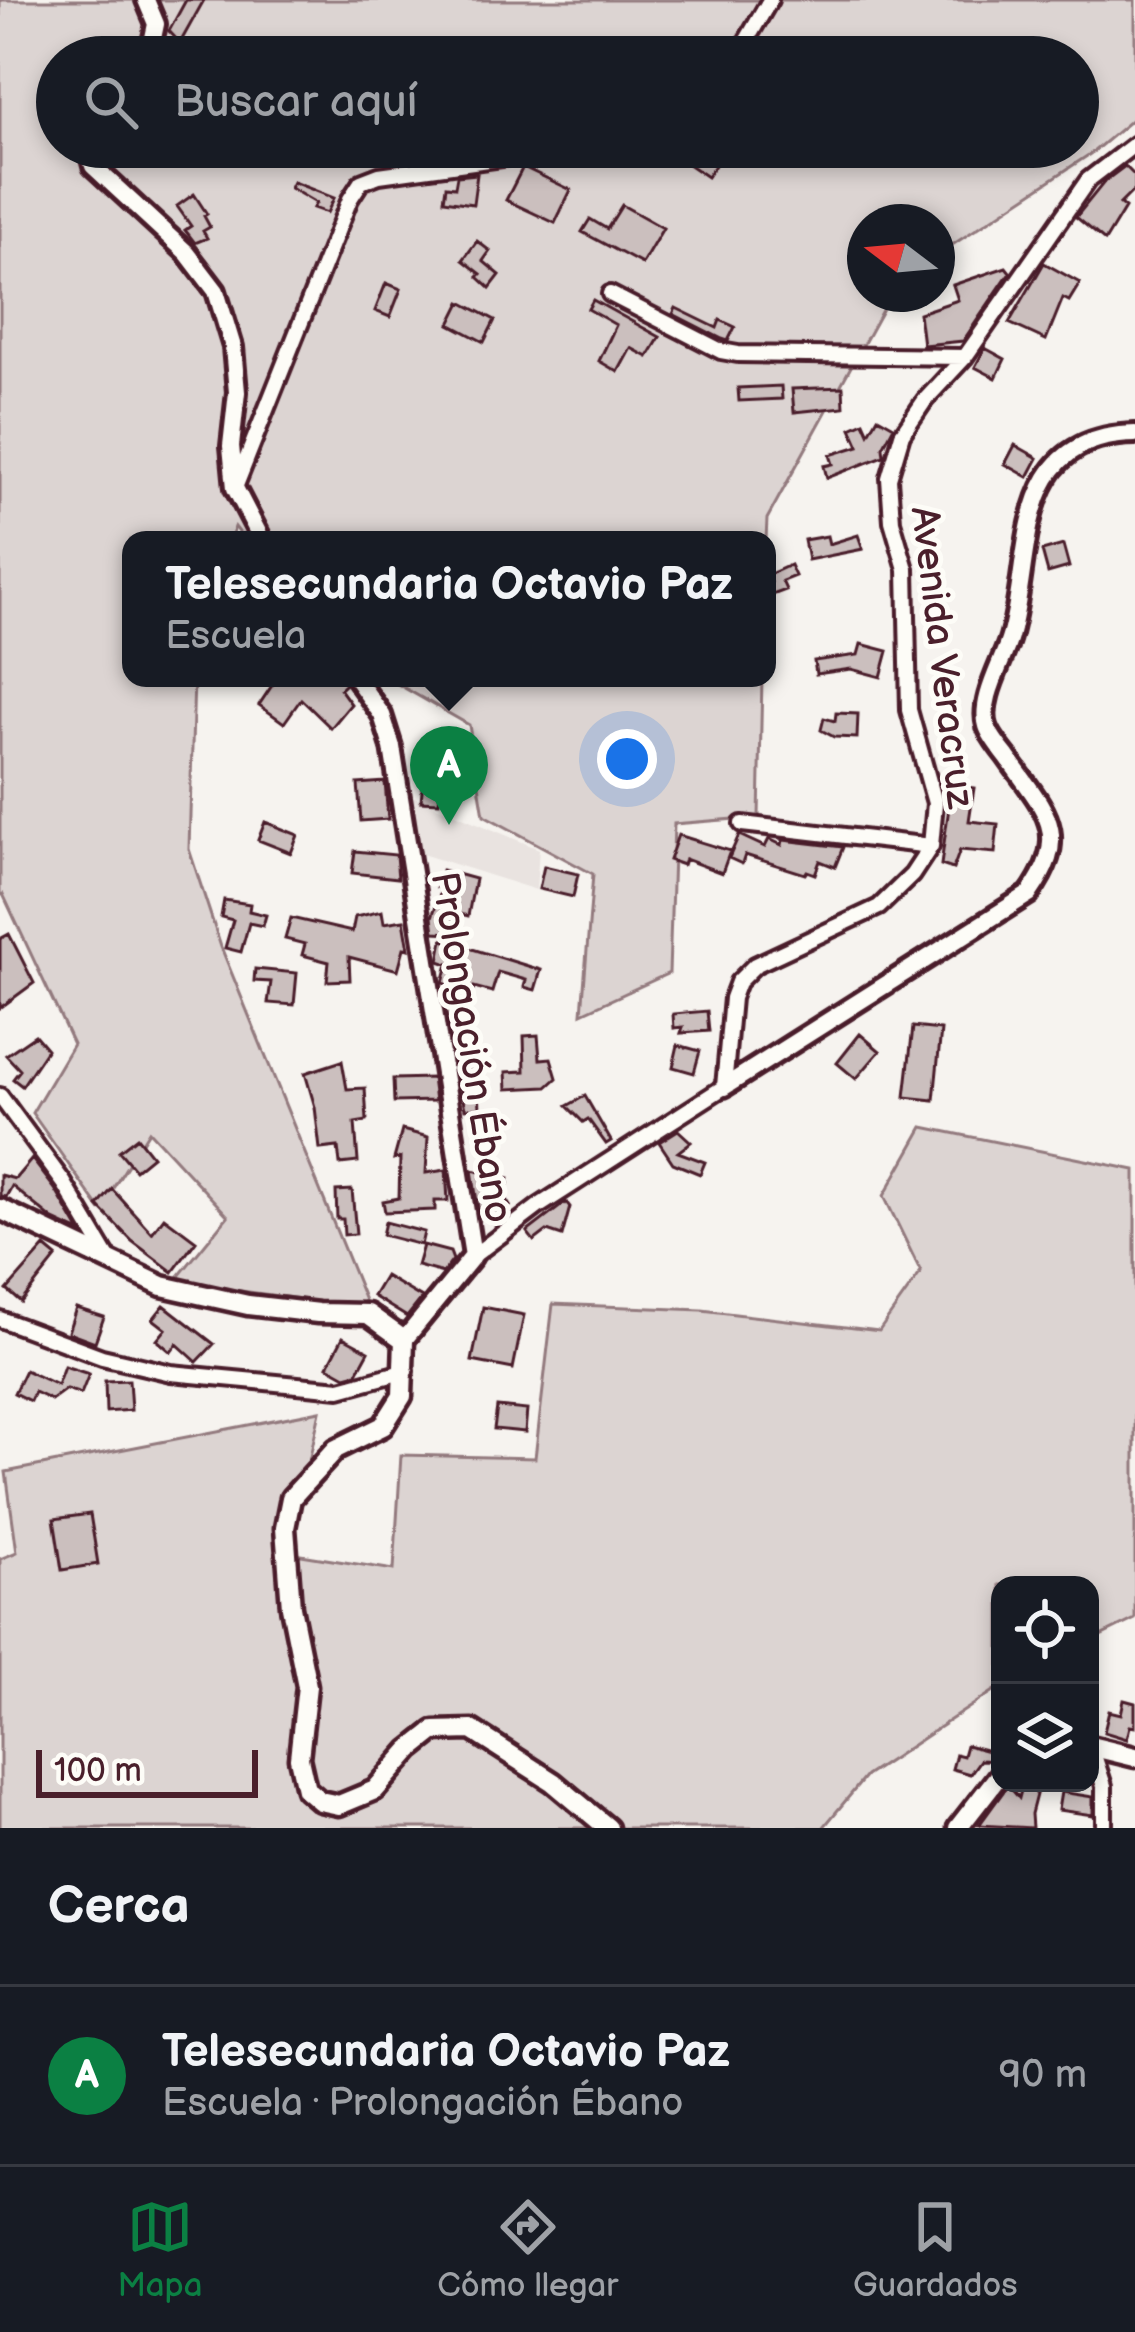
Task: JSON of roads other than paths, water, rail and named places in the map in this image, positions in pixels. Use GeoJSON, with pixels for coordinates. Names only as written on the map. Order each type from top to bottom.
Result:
{"type":"FeatureCollection","features":[{"type":"Feature","properties":{"kind":"main road"},"geometry":{"type":"LineString","coordinates":[[0,1209],[162,1286],[248,1305],[368,1314],[404,1340],[402,1396],[383,1426],[336,1449],[291,1498],[285,1528],[291,1607],[307,1686],[299,1758],[306,1789],[320,1801],[339,1805],[375,1790],[434,1731],[472,1730],[554,1782],[608,1828]]}},
{"type":"Feature","properties":{"kind":"main road"},"geometry":{"type":"LineString","coordinates":[[1099,1748],[1135,1757]]}},
{"type":"Feature","properties":{"kind":"main road"},"geometry":{"type":"LineString","coordinates":[[958,1828],[991,1786]]}},
{"type":"Feature","properties":{"kind":"street"},"geometry":{"type":"LineString","coordinates":[[146,0],[156,24],[153,36]]}},
{"type":"Feature","properties":{"kind":"street"},"geometry":{"type":"LineString","coordinates":[[749,36],[770,0]]}},
{"type":"Feature","properties":{"kind":"street","name":"Avenida Veracruz"},"geometry":{"type":"LineString","coordinates":[[724,1087],[732,998],[738,982],[755,965],[879,907],[912,875],[931,846],[935,803],[909,710],[906,569],[892,521],[889,478],[902,434],[925,400],[965,357],[1088,180],[1135,144]]}},
{"type":"Feature","properties":{"kind":"street"},"geometry":{"type":"LineString","coordinates":[[95,168],[187,253],[216,291],[233,346],[235,488],[257,531]]}},
{"type":"Feature","properties":{"kind":"street"},"geometry":{"type":"LineString","coordinates":[[235,488],[350,199],[361,182],[379,175],[430,168]]}},
{"type":"Feature","properties":{"kind":"street"},"geometry":{"type":"LineString","coordinates":[[610,294],[721,351],[965,357]]}},
{"type":"Feature","properties":{"kind":"street"},"geometry":{"type":"LineString","coordinates":[[473,1256],[539,1206],[1029,894],[1052,856],[1053,827],[986,724],[987,701],[1012,632],[1030,514],[1044,478],[1086,442],[1135,434]]}},
{"type":"Feature","properties":{"kind":"street","name":"Prolongación Ébano"},"geometry":{"type":"LineString","coordinates":[[362,687],[382,715],[392,747],[473,1256],[404,1340]]}},
{"type":"Feature","properties":{"kind":"street"},"geometry":{"type":"LineString","coordinates":[[742,824],[931,846]]}},
{"type":"Feature","properties":{"kind":"street"},"geometry":{"type":"LineString","coordinates":[[0,1096],[64,1184],[112,1265]]}},
{"type":"Feature","properties":{"kind":"street"},"geometry":{"type":"LineString","coordinates":[[0,1319],[102,1357],[172,1373],[340,1389],[406,1371]]}},
{"type":"Feature","properties":{"kind":"street"},"geometry":{"type":"LineString","coordinates":[[1099,1772],[1104,1786],[1104,1828]]}},
{"type":"Feature","properties":{"kind":"place","name":"Telesecundaria Octavio Paz"},"geometry":{"type":"Point","coordinates":[449,825]}}]}
